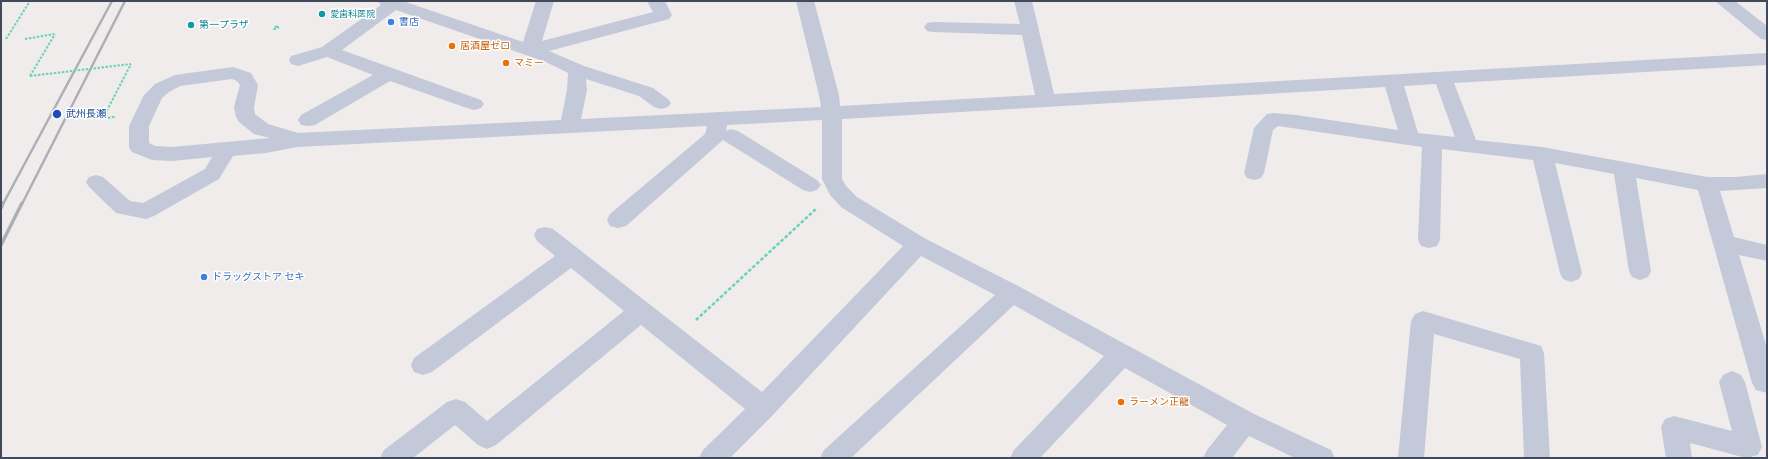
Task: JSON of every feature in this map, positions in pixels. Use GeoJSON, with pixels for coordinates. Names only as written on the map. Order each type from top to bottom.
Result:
{"type":"FeatureCollection","features":[{"type":"Feature","properties":{"kind":"street"},"geometry":{"type":"LineString","coordinates":[[530,50],[546,1]]}},
{"type":"Feature","properties":{"kind":"street"},"geometry":{"type":"LineString","coordinates":[[530,50],[663,15],[656,1]]}},
{"type":"Feature","properties":{"kind":"street"},"geometry":{"type":"LineString","coordinates":[[805,1],[829,95],[833,129],[832,179],[837,190],[849,202],[918,244],[1012,293],[1245,422],[1322,458]]}},
{"type":"Feature","properties":{"kind":"street"},"geometry":{"type":"LineString","coordinates":[[1023,1],[1046,101]]}},
{"type":"Feature","properties":{"kind":"street"},"geometry":{"type":"LineString","coordinates":[[1724,1],[1767,35]]}},
{"type":"Feature","properties":{"kind":"street"},"geometry":{"type":"LineString","coordinates":[[298,60],[328,51],[403,3],[552,58],[577,70],[646,92],[661,103]]}},
{"type":"Feature","properties":{"kind":"street"},"geometry":{"type":"LineString","coordinates":[[933,27],[1029,30]]}},
{"type":"Feature","properties":{"kind":"street"},"geometry":{"type":"LineString","coordinates":[[328,51],[474,104]]}},
{"type":"Feature","properties":{"kind":"street"},"geometry":{"type":"LineString","coordinates":[[297,140],[260,129],[246,117],[244,107],[249,85],[244,77],[234,73],[175,81],[162,88],[154,95],[139,126],[138,139],[139,147],[152,153],[172,154],[266,146],[297,140],[831,113],[1767,60]]}},
{"type":"Feature","properties":{"kind":"street"},"geometry":{"type":"LineString","coordinates":[[569,126],[577,90],[577,70]]}},
{"type":"Feature","properties":{"kind":"street"},"geometry":{"type":"LineString","coordinates":[[308,120],[388,74]]}},
{"type":"Feature","properties":{"kind":"street"},"geometry":{"type":"LineString","coordinates":[[1443,78],[1468,145]]}},
{"type":"Feature","properties":{"kind":"street"},"geometry":{"type":"LineString","coordinates":[[1393,81],[1410,139]]}},
{"type":"Feature","properties":{"kind":"street"},"geometry":{"type":"LineString","coordinates":[[1269,88],[1273,96],[1296,121]]}},
{"type":"Feature","properties":{"kind":"street"},"geometry":{"type":"LineString","coordinates":[[618,220],[715,137],[718,119]]}},
{"type":"Feature","properties":{"kind":"street"},"geometry":{"type":"LineString","coordinates":[[1254,173],[1264,128],[1274,120],[1296,121],[1410,139],[1542,154],[1707,184],[1736,184],[1767,181]]}},
{"type":"Feature","properties":{"kind":"street"},"geometry":{"type":"LineString","coordinates":[[731,136],[810,185]]}},
{"type":"Feature","properties":{"kind":"street"},"geometry":{"type":"LineString","coordinates":[[1429,240],[1432,141]]}},
{"type":"Feature","properties":{"kind":"street"},"geometry":{"type":"LineString","coordinates":[[96,182],[124,208],[146,211],[212,174],[226,150]]}},
{"type":"Feature","properties":{"kind":"street"},"geometry":{"type":"LineString","coordinates":[[1542,154],[1571,273]]}},
{"type":"Feature","properties":{"kind":"street"},"geometry":{"type":"LineString","coordinates":[[1624,169],[1640,271]]}},
{"type":"Feature","properties":{"kind":"street"},"geometry":{"type":"LineString","coordinates":[[1707,184],[1765,383]]}},
{"type":"Feature","properties":{"kind":"street"},"geometry":{"type":"LineString","coordinates":[[545,235],[640,312],[763,408]]}},
{"type":"Feature","properties":{"kind":"street"},"geometry":{"type":"LineString","coordinates":[[1724,243],[1767,253]]}},
{"type":"Feature","properties":{"kind":"street"},"geometry":{"type":"LineString","coordinates":[[712,458],[763,408],[918,244]]}},
{"type":"Feature","properties":{"kind":"street"},"geometry":{"type":"LineString","coordinates":[[423,365],[571,256]]}},
{"type":"Feature","properties":{"kind":"street"},"geometry":{"type":"LineString","coordinates":[[833,458],[1012,293]]}},
{"type":"Feature","properties":{"kind":"street"},"geometry":{"type":"LineString","coordinates":[[393,458],[456,410],[487,437],[640,312]]}},
{"type":"Feature","properties":{"kind":"street"},"geometry":{"type":"LineString","coordinates":[[1411,458],[1423,321],[1532,353],[1537,458]]}},
{"type":"Feature","properties":{"kind":"street"},"geometry":{"type":"LineString","coordinates":[[1023,458],[1122,354]]}},
{"type":"Feature","properties":{"kind":"street"},"geometry":{"type":"LineString","coordinates":[[1679,458],[1674,427],[1749,447],[1732,382]]}},
{"type":"Feature","properties":{"kind":"street"},"geometry":{"type":"LineString","coordinates":[[1216,458],[1245,422]]}},
{"type":"Feature","properties":{"kind":"path"},"geometry":{"type":"LineString","coordinates":[[6,39],[30,1]]}},
{"type":"Feature","properties":{"kind":"path"},"geometry":{"type":"LineString","coordinates":[[276,27],[280,29]]}},
{"type":"Feature","properties":{"kind":"path"},"geometry":{"type":"LineString","coordinates":[[25,39],[55,34],[30,76],[131,64],[103,118]]}},
{"type":"Feature","properties":{"kind":"path"},"geometry":{"type":"LineString","coordinates":[[690,326],[837,190]]}},
{"type":"Feature","properties":{"kind":"railway"},"geometry":{"type":"LineString","coordinates":[[3,204],[112,1]]}},
{"type":"Feature","properties":{"kind":"railway"},"geometry":{"type":"LineString","coordinates":[[22,204],[125,1]]}},
{"type":"Feature","properties":{"kind":"railway"},"geometry":{"type":"LineString","coordinates":[[1,208],[3,203]]}},
{"type":"Feature","properties":{"kind":"railway"},"geometry":{"type":"LineString","coordinates":[[1,245],[22,203]]}},
{"type":"Feature","properties":{"kind":"place","name":"愛歯科医院"},"geometry":{"type":"Point","coordinates":[322,14]}},
{"type":"Feature","properties":{"kind":"place","name":"書店"},"geometry":{"type":"Point","coordinates":[391,22]}},
{"type":"Feature","properties":{"kind":"place","name":"第一プラザ"},"geometry":{"type":"Point","coordinates":[191,25]}},
{"type":"Feature","properties":{"kind":"place","name":"居酒屋ゼロ"},"geometry":{"type":"Point","coordinates":[452,46]}},
{"type":"Feature","properties":{"kind":"place","name":"マミー"},"geometry":{"type":"Point","coordinates":[506,63]}},
{"type":"Feature","properties":{"kind":"place","name":"武州長瀬"},"geometry":{"type":"Point","coordinates":[57,114]}},
{"type":"Feature","properties":{"kind":"place","name":"ドラッグストア セキ"},"geometry":{"type":"Point","coordinates":[204,277]}},
{"type":"Feature","properties":{"kind":"place","name":"ラーメン正龍"},"geometry":{"type":"Point","coordinates":[1121,402]}}]}
